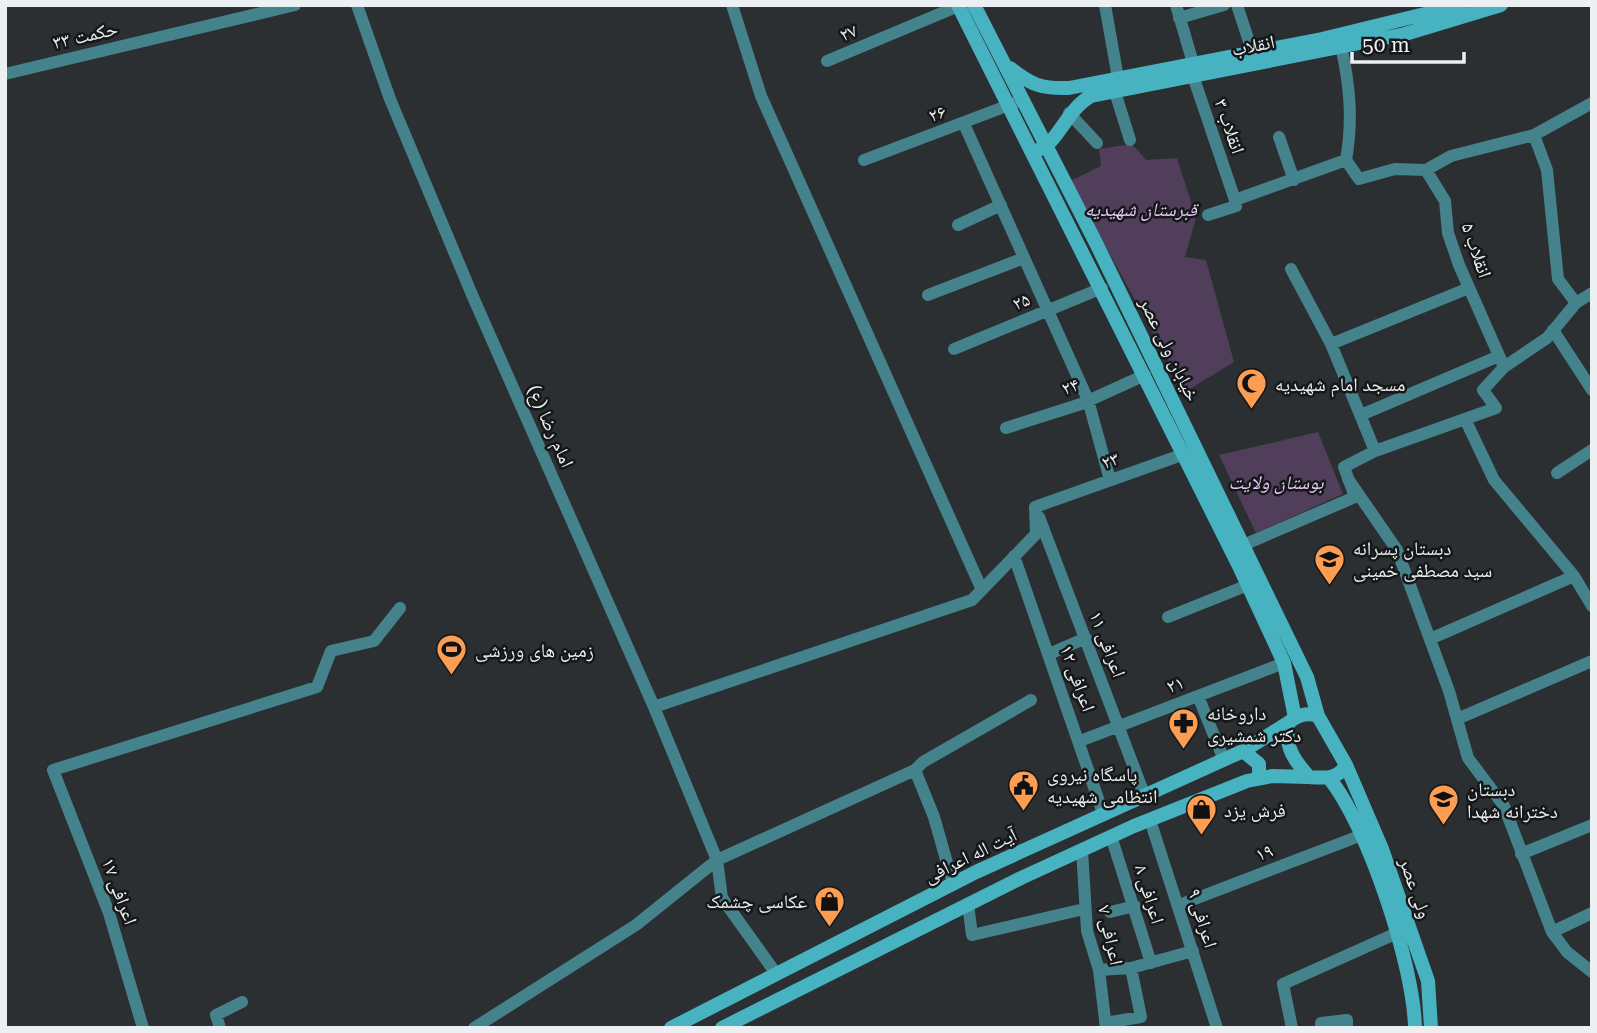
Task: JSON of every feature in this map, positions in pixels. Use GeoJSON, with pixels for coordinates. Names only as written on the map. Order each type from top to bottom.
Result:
{"type":"FeatureCollection","features":[{"type":"Feature","properties":{"kind":"main road","name":"خیابان ولی عصر"},"geometry":{"type":"LineString","coordinates":[[974,5],[1009,106],[1144,375],[1191,451]]}},
{"type":"Feature","properties":{"kind":"main road","name":"انقلاب"},"geometry":{"type":"LineString","coordinates":[[996,64],[1031,85],[1044,89],[1116,85],[1254,58],[1462,5]]}},
{"type":"Feature","properties":{"kind":"main road","name":"انقلاب"},"geometry":{"type":"LineString","coordinates":[[1254,58],[1341,46],[1409,19],[1501,5]]}},
{"type":"Feature","properties":{"kind":"main road","name":"خیابان ولی عصر"},"geometry":{"type":"LineString","coordinates":[[959,6],[1023,100],[1047,146],[1238,547],[1307,677],[1318,716]]}},
{"type":"Feature","properties":{"kind":"main road","name":"انقلاب"},"geometry":{"type":"LineString","coordinates":[[1047,146],[1069,113],[1091,96],[1116,85]]}},
{"type":"Feature","properties":{"kind":"main road"},"geometry":{"type":"LineString","coordinates":[[1032,152],[1047,146]]}},
{"type":"Feature","properties":{"kind":"main road","name":"خیابان ولی عصر"},"geometry":{"type":"LineString","coordinates":[[1238,547],[1248,585],[1284,663],[1292,720],[1289,750],[1309,776]]}},
{"type":"Feature","properties":{"kind":"main road"},"geometry":{"type":"LineString","coordinates":[[1292,720],[1310,713],[1318,716]]}},
{"type":"Feature","properties":{"kind":"main road","name":"ولی عصر"},"geometry":{"type":"LineString","coordinates":[[1318,716],[1346,765],[1382,849],[1427,981],[1432,1028]]}},
{"type":"Feature","properties":{"kind":"main road","name":"آیت اله اعرافی"},"geometry":{"type":"LineString","coordinates":[[671,1028],[775,972],[953,884],[1144,794],[1243,751],[1292,720]]}},
{"type":"Feature","properties":{"kind":"main road"},"geometry":{"type":"LineString","coordinates":[[1243,751],[1259,764],[1259,778]]}},
{"type":"Feature","properties":{"kind":"main road"},"geometry":{"type":"LineString","coordinates":[[722,1028],[968,904],[1111,836],[1259,778],[1329,778],[1342,771],[1346,765]]}},
{"type":"Feature","properties":{"kind":"main road","name":"ولی عصر"},"geometry":{"type":"LineString","coordinates":[[1329,778],[1362,835],[1397,933],[1411,984],[1415,1028]]}},
{"type":"Feature","properties":{"kind":"street","name":"حکمت ۳۳"},"geometry":{"type":"LineString","coordinates":[[5,74],[295,5]]}},
{"type":"Feature","properties":{"kind":"street","name":"امام رضا (ع)"},"geometry":{"type":"LineString","coordinates":[[357,5],[390,99],[473,297],[654,707],[716,860],[722,898],[775,972]]}},
{"type":"Feature","properties":{"kind":"street"},"geometry":{"type":"LineString","coordinates":[[732,5],[761,96],[982,590]]}},
{"type":"Feature","properties":{"kind":"street"},"geometry":{"type":"LineString","coordinates":[[1105,5],[1116,85],[1130,140]]}},
{"type":"Feature","properties":{"kind":"street"},"geometry":{"type":"LineString","coordinates":[[1178,12],[1224,5]]}},
{"type":"Feature","properties":{"kind":"street"},"geometry":{"type":"LineString","coordinates":[[1237,5],[1254,58]]}},
{"type":"Feature","properties":{"kind":"street","name":"۲۷"},"geometry":{"type":"LineString","coordinates":[[827,61],[959,6]]}},
{"type":"Feature","properties":{"kind":"street","name":"انقلاب ۳"},"geometry":{"type":"LineString","coordinates":[[1178,12],[1193,70],[1235,200]]}},
{"type":"Feature","properties":{"kind":"street"},"geometry":{"type":"LineString","coordinates":[[1341,46],[1352,114],[1346,160],[1359,179],[1395,169],[1426,170],[1451,156],[1534,135],[1592,103]]}},
{"type":"Feature","properties":{"kind":"street","name":"۲۶"},"geometry":{"type":"LineString","coordinates":[[864,160],[1023,100]]}},
{"type":"Feature","properties":{"kind":"street"},"geometry":{"type":"LineString","coordinates":[[1069,113],[1097,143]]}},
{"type":"Feature","properties":{"kind":"street"},"geometry":{"type":"LineString","coordinates":[[964,124],[1088,401],[1110,480]]}},
{"type":"Feature","properties":{"kind":"street"},"geometry":{"type":"LineString","coordinates":[[1534,135],[1547,170],[1558,279],[1576,303]]}},
{"type":"Feature","properties":{"kind":"street"},"geometry":{"type":"LineString","coordinates":[[1279,137],[1294,180]]}},
{"type":"Feature","properties":{"kind":"street"},"geometry":{"type":"LineString","coordinates":[[1208,215],[1236,206],[1235,200],[1346,160]]}},
{"type":"Feature","properties":{"kind":"street","name":"انقلاب ۵"},"geometry":{"type":"LineString","coordinates":[[1426,170],[1445,201],[1448,233],[1502,361]]}},
{"type":"Feature","properties":{"kind":"street"},"geometry":{"type":"LineString","coordinates":[[958,226],[1001,205]]}},
{"type":"Feature","properties":{"kind":"street"},"geometry":{"type":"LineString","coordinates":[[928,295],[1024,258]]}},
{"type":"Feature","properties":{"kind":"street"},"geometry":{"type":"LineString","coordinates":[[1291,269],[1332,344],[1375,451]]}},
{"type":"Feature","properties":{"kind":"street","name":"۲۵"},"geometry":{"type":"LineString","coordinates":[[954,349],[1102,288]]}},
{"type":"Feature","properties":{"kind":"street"},"geometry":{"type":"LineString","coordinates":[[1332,344],[1469,288]]}},
{"type":"Feature","properties":{"kind":"street"},"geometry":{"type":"LineString","coordinates":[[1361,415],[1502,361],[1553,330],[1576,303],[1592,293]]}},
{"type":"Feature","properties":{"kind":"street"},"geometry":{"type":"LineString","coordinates":[[1553,330],[1592,390]]}},
{"type":"Feature","properties":{"kind":"street"},"geometry":{"type":"LineString","coordinates":[[1238,547],[1355,497],[1344,467],[1375,451],[1496,408],[1483,390],[1502,361]]}},
{"type":"Feature","properties":{"kind":"street","name":"۲۴"},"geometry":{"type":"LineString","coordinates":[[1006,428],[1088,401],[1144,375]]}},
{"type":"Feature","properties":{"kind":"street"},"geometry":{"type":"LineString","coordinates":[[1465,419],[1494,480],[1574,576],[1587,586],[1592,606]]}},
{"type":"Feature","properties":{"kind":"street"},"geometry":{"type":"LineString","coordinates":[[1557,473],[1592,450]]}},
{"type":"Feature","properties":{"kind":"street","name":"۲۳"},"geometry":{"type":"LineString","coordinates":[[1035,507],[1191,451]]}},
{"type":"Feature","properties":{"kind":"street"},"geometry":{"type":"LineString","coordinates":[[1348,478],[1397,550],[1430,639],[1468,758],[1504,806],[1552,932],[1567,952],[1592,972]]}},
{"type":"Feature","properties":{"kind":"street"},"geometry":{"type":"LineString","coordinates":[[654,707],[972,600],[1036,534],[1035,507]]}},
{"type":"Feature","properties":{"kind":"street","name":"اعرافی ۱۱"},"geometry":{"type":"LineString","coordinates":[[1035,507],[1144,794]]}},
{"type":"Feature","properties":{"kind":"street","name":"اعرافی ۱۲"},"geometry":{"type":"LineString","coordinates":[[1014,556],[1103,813]]}},
{"type":"Feature","properties":{"kind":"street"},"geometry":{"type":"LineString","coordinates":[[1430,639],[1574,576]]}},
{"type":"Feature","properties":{"kind":"street"},"geometry":{"type":"LineString","coordinates":[[1168,617],[1248,585]]}},
{"type":"Feature","properties":{"kind":"street","name":"اعرافی ۱۷"},"geometry":{"type":"LineString","coordinates":[[143,1028],[109,913],[52,770],[317,687],[331,651],[374,641],[400,608]]}},
{"type":"Feature","properties":{"kind":"street"},"geometry":{"type":"LineString","coordinates":[[1049,654],[1086,638]]}},
{"type":"Feature","properties":{"kind":"street"},"geometry":{"type":"LineString","coordinates":[[1457,719],[1592,661]]}},
{"type":"Feature","properties":{"kind":"street","name":"۲۱"},"geometry":{"type":"LineString","coordinates":[[1080,741],[1284,663]]}},
{"type":"Feature","properties":{"kind":"street"},"geometry":{"type":"LineString","coordinates":[[1198,696],[1224,760]]}},
{"type":"Feature","properties":{"kind":"street"},"geometry":{"type":"LineString","coordinates":[[474,1028],[636,925],[716,860],[915,770],[923,762],[1031,700]]}},
{"type":"Feature","properties":{"kind":"street"},"geometry":{"type":"LineString","coordinates":[[915,770],[934,817],[953,884]]}},
{"type":"Feature","properties":{"kind":"street","name":"اعرافی ۹"},"geometry":{"type":"LineString","coordinates":[[1150,820],[1217,1028]]}},
{"type":"Feature","properties":{"kind":"street"},"geometry":{"type":"LineString","coordinates":[[1521,854],[1592,825]]}},
{"type":"Feature","properties":{"kind":"street","name":"۱۹"},"geometry":{"type":"LineString","coordinates":[[1179,905],[1362,835]]}},
{"type":"Feature","properties":{"kind":"street","name":"اعرافی ۸"},"geometry":{"type":"LineString","coordinates":[[1111,836],[1135,905],[1151,963]]}},
{"type":"Feature","properties":{"kind":"street","name":"اعرافی ۷"},"geometry":{"type":"LineString","coordinates":[[1082,850],[1084,909],[1087,930],[1099,970],[1106,1026]]}},
{"type":"Feature","properties":{"kind":"street"},"geometry":{"type":"LineString","coordinates":[[968,904],[972,935],[1084,909]]}},
{"type":"Feature","properties":{"kind":"street"},"geometry":{"type":"LineString","coordinates":[[1110,912],[1135,905]]}},
{"type":"Feature","properties":{"kind":"street"},"geometry":{"type":"LineString","coordinates":[[1552,932],[1592,913]]}},
{"type":"Feature","properties":{"kind":"street"},"geometry":{"type":"LineString","coordinates":[[1292,1028],[1283,984],[1397,933]]}},
{"type":"Feature","properties":{"kind":"street"},"geometry":{"type":"LineString","coordinates":[[1099,970],[1131,968],[1193,951]]}},
{"type":"Feature","properties":{"kind":"street"},"geometry":{"type":"LineString","coordinates":[[1106,1026],[1141,1017],[1131,968]]}},
{"type":"Feature","properties":{"kind":"street"},"geometry":{"type":"LineString","coordinates":[[220,1028],[216,1014],[242,1002]]}},
{"type":"Feature","properties":{"kind":"street"},"geometry":{"type":"LineString","coordinates":[[1321,1028],[1321,1023],[1347,1020],[1347,1028]]}},
{"type":"Feature","properties":{"kind":"green space","name":"قبرستان شهیدیه"},"geometry":{"type":"Polygon","coordinates":[[[1132,144],[1146,160],[1177,158],[1196,218],[1185,257],[1206,260],[1234,362],[1185,392],[1070,181],[1101,166],[1099,149],[1132,144]]]}},
{"type":"Feature","properties":{"kind":"green space","name":"بوستان ولایت"},"geometry":{"type":"Polygon","coordinates":[[[1318,432],[1343,494],[1256,533],[1219,455],[1318,432]]]}},
{"type":"Feature","properties":{"kind":"place","name":"مسجد امام شهیدیه"},"geometry":{"type":"Point","coordinates":[1252,411]}},
{"type":"Feature","properties":{"kind":"place","name":"دبستان پسرانه سید مصطفی خمینی"},"geometry":{"type":"Point","coordinates":[1330,586]}},
{"type":"Feature","properties":{"kind":"place","name":"زمین های ورزشی"},"geometry":{"type":"Point","coordinates":[452,677]}},
{"type":"Feature","properties":{"kind":"place","name":"داروخانه دکتر شمشیری"},"geometry":{"type":"Point","coordinates":[1184,751]}},
{"type":"Feature","properties":{"kind":"place","name":"پاسگاه نیروی انتظامی شهیدیه"},"geometry":{"type":"Point","coordinates":[1024,812]}},
{"type":"Feature","properties":{"kind":"place","name":"دبستان دخترانه شهدا"},"geometry":{"type":"Point","coordinates":[1444,827]}},
{"type":"Feature","properties":{"kind":"place","name":"فرش یزد"},"geometry":{"type":"Point","coordinates":[1201,837]}},
{"type":"Feature","properties":{"kind":"place","name":"عکاسی چشمک"},"geometry":{"type":"Point","coordinates":[830,928]}}]}
